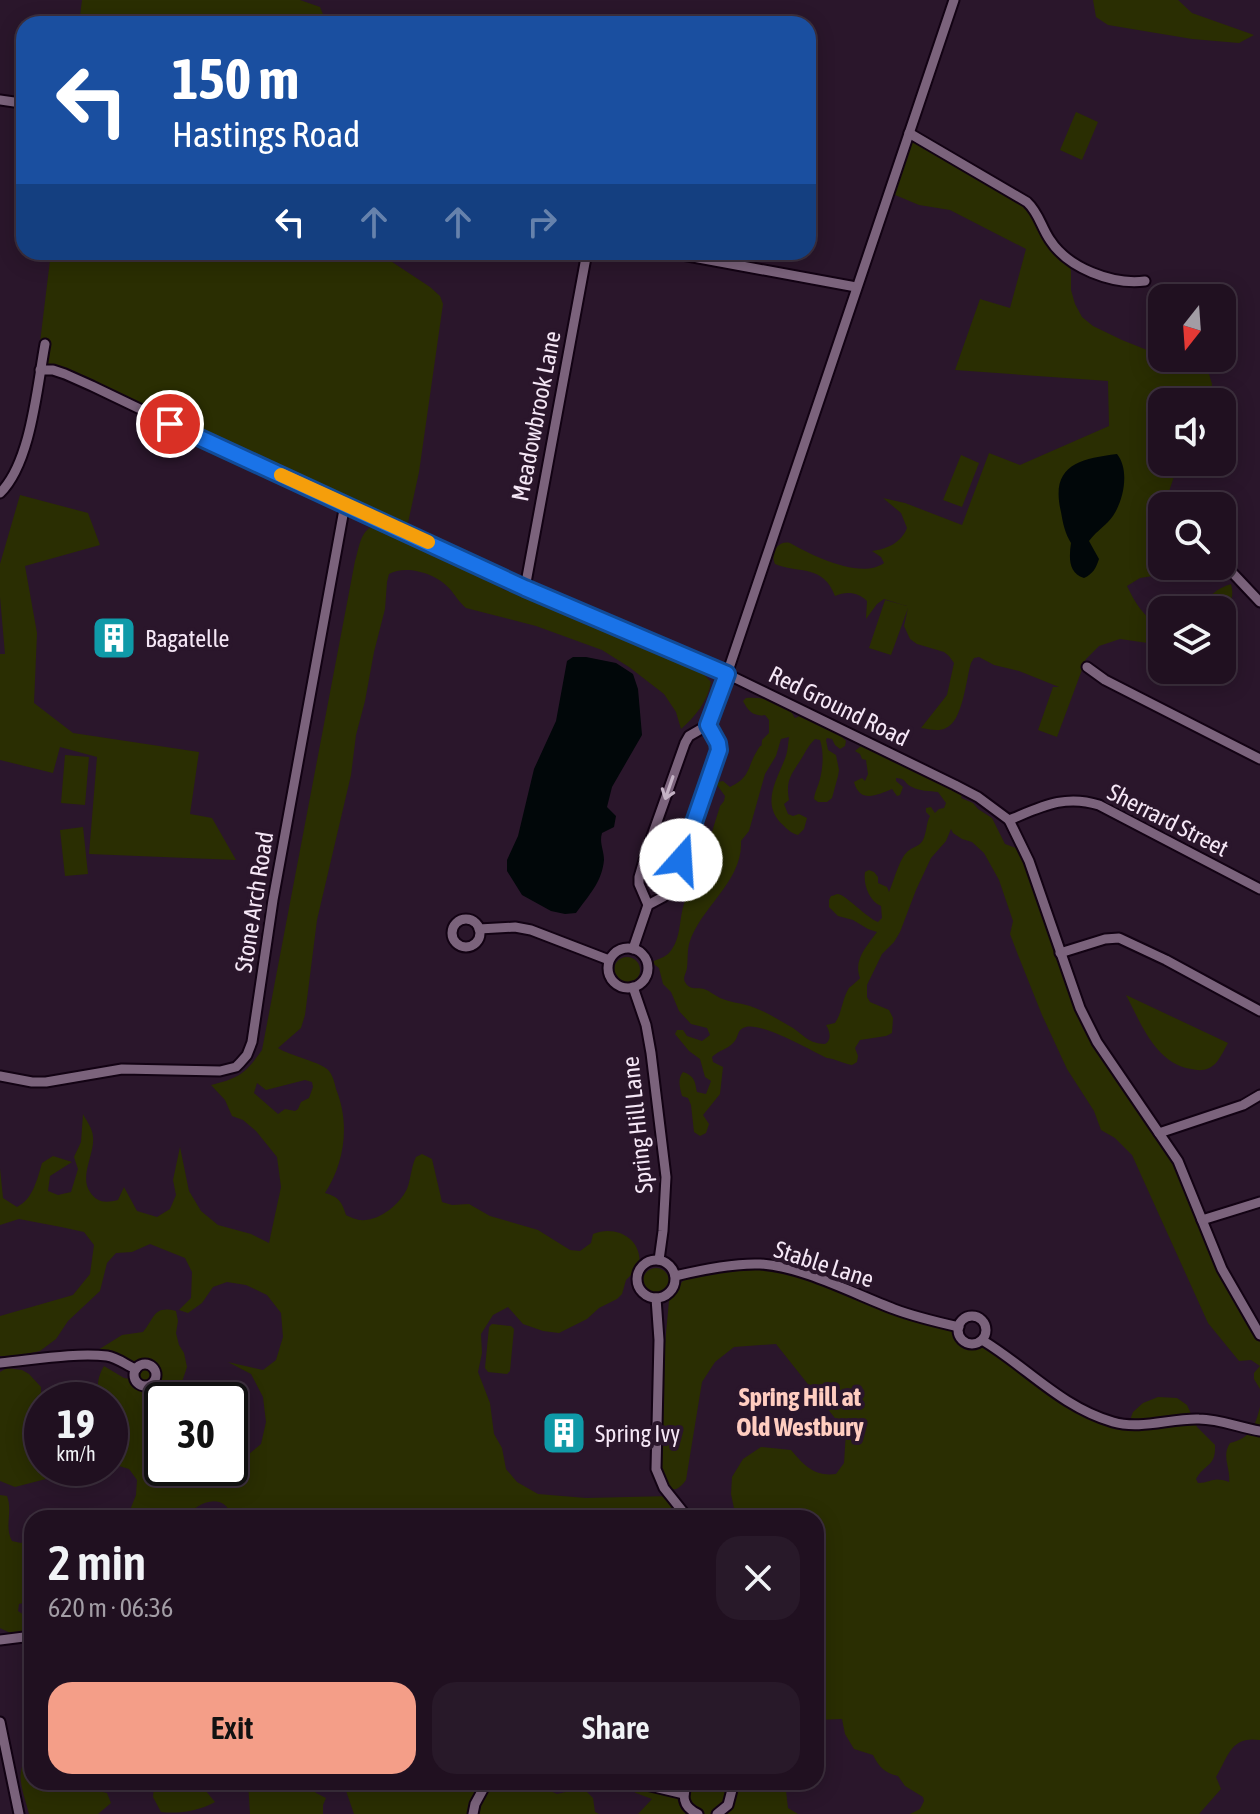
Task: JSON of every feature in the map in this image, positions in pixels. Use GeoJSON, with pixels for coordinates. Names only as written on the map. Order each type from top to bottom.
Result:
{"type":"FeatureCollection","features":[{"type":"Feature","properties":{"kind":"street"},"geometry":{"type":"LineString","coordinates":[[633,949],[648,905],[639,884],[647,850],[685,743],[689,736],[708,725],[727,674],[954,0]]}},
{"type":"Feature","properties":{"kind":"street"},"geometry":{"type":"LineString","coordinates":[[909,133],[1027,202],[1037,213],[1052,243],[1079,265],[1108,278],[1133,283],[1145,281]]}},
{"type":"Feature","properties":{"kind":"street","name":"Meadowbrook Lane"},"geometry":{"type":"LineString","coordinates":[[525,588],[586,260]]}},
{"type":"Feature","properties":{"kind":"street"},"geometry":{"type":"LineString","coordinates":[[709,260],[856,287]]}},
{"type":"Feature","properties":{"kind":"street"},"geometry":{"type":"LineString","coordinates":[[0,493],[16,472],[22,457],[45,344]]}},
{"type":"Feature","properties":{"kind":"street","name":"Red Ground Road"},"geometry":{"type":"LineString","coordinates":[[40,370],[53,370],[79,380],[525,588],[727,674],[955,785],[978,797],[1009,820],[1029,861],[1080,1008],[1097,1042],[1178,1161],[1222,1269],[1260,1335]]}},
{"type":"Feature","properties":{"kind":"street","name":"Stone Arch Road"},"geometry":{"type":"LineString","coordinates":[[0,1076],[46,1082],[122,1069],[220,1071],[236,1067],[247,1055],[252,1042],[276,884],[345,504]]}},
{"type":"Feature","properties":{"kind":"street"},"geometry":{"type":"LineString","coordinates":[[1236,577],[1260,602]]}},
{"type":"Feature","properties":{"kind":"street"},"geometry":{"type":"LineString","coordinates":[[1087,667],[1105,680],[1260,759]]}},
{"type":"Feature","properties":{"kind":"street"},"geometry":{"type":"LineString","coordinates":[[648,905],[670,891],[717,758],[718,743],[708,725]]}},
{"type":"Feature","properties":{"kind":"street","name":"Sherrard Street"},"geometry":{"type":"LineString","coordinates":[[1009,820],[1064,801],[1099,805],[1260,889]]}},
{"type":"Feature","properties":{"kind":"street"},"geometry":{"type":"LineString","coordinates":[[479,929],[515,927],[531,930],[609,960]]}},
{"type":"Feature","properties":{"kind":"street"},"geometry":{"type":"LineString","coordinates":[[1060,953],[1105,939],[1119,938],[1260,1011]]}},
{"type":"Feature","properties":{"kind":"street"},"geometry":{"type":"LineString","coordinates":[[633,949],[644,956],[648,968],[644,980],[633,987],[620,986],[608,972],[609,960],[617,951],[633,949]]}},
{"type":"Feature","properties":{"kind":"street","name":"Spring Hill Lane"},"geometry":{"type":"LineString","coordinates":[[633,987],[646,1025],[651,1053],[666,1177],[659,1260]]}},
{"type":"Feature","properties":{"kind":"street"},"geometry":{"type":"LineString","coordinates":[[1159,1133],[1243,1105],[1260,1095]]}},
{"type":"Feature","properties":{"kind":"street"},"geometry":{"type":"LineString","coordinates":[[1202,1220],[1260,1202]]}},
{"type":"Feature","properties":{"kind":"street"},"geometry":{"type":"LineString","coordinates":[[653,1260],[670,1265],[675,1276],[671,1291],[656,1298],[642,1291],[637,1277],[643,1265],[653,1260]]}},
{"type":"Feature","properties":{"kind":"street","name":"Stable Lane"},"geometry":{"type":"LineString","coordinates":[[675,1276],[752,1264],[769,1265],[814,1278],[908,1314],[959,1327]]}},
{"type":"Feature","properties":{"kind":"street"},"geometry":{"type":"LineString","coordinates":[[656,1298],[659,1340],[656,1469],[664,1488],[682,1510]]}},
{"type":"Feature","properties":{"kind":"street","name":"Stable Lane"},"geometry":{"type":"LineString","coordinates":[[973,1316],[981,1319],[987,1331],[982,1340],[974,1344],[960,1336],[959,1327],[964,1319],[973,1316]]}},
{"type":"Feature","properties":{"kind":"street","name":"Stable Lane"},"geometry":{"type":"LineString","coordinates":[[982,1340],[1059,1397],[1090,1414],[1114,1422],[1140,1425],[1203,1418],[1260,1431]]}},
{"type":"Feature","properties":{"kind":"street"},"geometry":{"type":"LineString","coordinates":[[0,1363],[107,1356],[136,1369]]}},
{"type":"Feature","properties":{"kind":"street"},"geometry":{"type":"LineString","coordinates":[[0,1640],[24,1637]]}},
{"type":"Feature","properties":{"kind":"street"},"geometry":{"type":"LineString","coordinates":[[0,1722],[19,1814]]}},
{"type":"Feature","properties":{"kind":"street"},"geometry":{"type":"LineString","coordinates":[[473,1814],[483,1790]]}},
{"type":"Feature","properties":{"kind":"street"},"geometry":{"type":"LineString","coordinates":[[667,1790],[684,1794]]}},
{"type":"Feature","properties":{"kind":"street"},"geometry":{"type":"LineString","coordinates":[[685,1790],[685,1803],[691,1812]]}},
{"type":"Feature","properties":{"kind":"street"},"geometry":{"type":"LineString","coordinates":[[717,1814],[728,1805],[732,1790]]}},
{"type":"Feature","properties":{"kind":"green space"},"geometry":{"type":"Polygon","coordinates":[[[82,0],[300,0],[320,7],[324,16],[80,16],[82,0]]]}},
{"type":"Feature","properties":{"kind":"green space"},"geometry":{"type":"Polygon","coordinates":[[[1093,0],[1178,0],[1192,13],[1254,35],[1239,43],[1192,39],[1108,25],[1096,17],[1093,0]]]}},
{"type":"Feature","properties":{"kind":"green space"},"geometry":{"type":"Polygon","coordinates":[[[1076,112],[1098,122],[1082,160],[1060,150],[1076,112]]]}},
{"type":"Feature","properties":{"kind":"green space"},"geometry":{"type":"Polygon","coordinates":[[[909,134],[1021,198],[1067,257],[1071,290],[1082,317],[1093,326],[1148,350],[1148,372],[1209,374],[1212,388],[1148,388],[1148,476],[1174,476],[1169,492],[1148,492],[1148,577],[1127,586],[1148,617],[1148,643],[1120,639],[1099,646],[1086,659],[1057,737],[1038,730],[1053,687],[1059,687],[979,657],[971,663],[960,709],[952,724],[940,730],[921,728],[947,695],[954,663],[944,652],[910,639],[904,626],[908,608],[891,655],[869,648],[885,600],[907,606],[884,599],[866,619],[867,601],[860,596],[843,593],[835,596],[830,586],[817,574],[775,564],[773,556],[776,549],[781,544],[790,543],[836,564],[874,568],[884,563],[872,551],[893,544],[907,528],[901,513],[883,498],[962,525],[989,453],[1020,465],[1109,426],[1108,381],[955,370],[980,299],[1010,308],[1026,249],[950,210],[919,205],[888,192],[909,134]]]}},
{"type":"Feature","properties":{"kind":"green space"},"geometry":{"type":"Polygon","coordinates":[[[50,260],[389,260],[430,287],[440,296],[443,304],[419,472],[406,532],[92,386],[37,367],[50,260]]]}},
{"type":"Feature","properties":{"kind":"green space"},"geometry":{"type":"Polygon","coordinates":[[[961,455],[979,463],[962,507],[943,500],[961,455]]]}},
{"type":"Feature","properties":{"kind":"green space"},"geometry":{"type":"Polygon","coordinates":[[[20,495],[88,513],[100,545],[25,566],[37,633],[34,703],[73,733],[199,752],[190,814],[212,818],[236,860],[89,854],[97,757],[60,747],[53,773],[0,760],[0,654],[5,654],[0,564],[20,495]]]}},
{"type":"Feature","properties":{"kind":"green space"},"geometry":{"type":"Polygon","coordinates":[[[381,526],[476,568],[504,590],[542,599],[696,666],[711,682],[700,708],[681,729],[676,712],[664,694],[602,650],[536,626],[466,608],[444,583],[429,575],[412,570],[389,574],[385,609],[356,735],[351,775],[317,920],[305,1015],[301,1028],[278,1048],[320,1065],[333,1078],[344,1129],[341,1155],[325,1193],[339,1201],[347,1216],[366,1220],[394,1206],[407,1189],[416,1157],[422,1154],[432,1159],[442,1202],[469,1204],[490,1216],[538,1230],[570,1250],[580,1251],[591,1243],[593,1234],[602,1231],[619,1233],[633,1242],[639,1267],[626,1280],[617,1299],[599,1308],[587,1319],[559,1333],[523,1324],[508,1307],[493,1315],[481,1334],[482,1353],[478,1372],[490,1403],[494,1434],[502,1448],[506,1469],[517,1482],[538,1494],[586,1498],[671,1496],[682,1510],[228,1510],[215,1501],[193,1510],[130,1510],[136,1495],[137,1480],[128,1469],[128,1382],[98,1382],[104,1366],[124,1378],[136,1380],[124,1367],[98,1350],[122,1335],[143,1332],[159,1311],[176,1311],[176,1333],[187,1367],[182,1382],[144,1382],[144,1486],[248,1486],[248,1457],[261,1444],[266,1422],[263,1397],[251,1374],[228,1362],[263,1370],[276,1360],[283,1337],[281,1313],[267,1295],[246,1285],[227,1282],[213,1287],[202,1303],[188,1313],[179,1310],[191,1298],[192,1272],[185,1258],[150,1244],[132,1252],[116,1253],[107,1263],[100,1291],[68,1321],[56,1339],[40,1351],[13,1357],[0,1356],[0,1316],[73,1295],[90,1274],[94,1245],[84,1232],[61,1227],[19,1219],[0,1225],[0,1168],[3,1198],[17,1207],[31,1194],[42,1163],[53,1156],[72,1162],[50,1176],[48,1191],[58,1195],[71,1192],[78,1169],[74,1157],[81,1142],[83,1114],[93,1137],[87,1186],[96,1198],[106,1202],[118,1200],[124,1187],[137,1211],[157,1217],[170,1209],[176,1195],[173,1180],[180,1147],[189,1191],[201,1211],[218,1225],[251,1234],[269,1243],[281,1187],[277,1157],[256,1131],[243,1120],[232,1116],[225,1100],[211,1085],[241,1074],[262,1050],[355,561],[366,531],[381,526]],[[305,1080],[266,1090],[257,1083],[254,1093],[278,1114],[285,1109],[295,1111],[301,1102],[309,1098],[312,1082],[305,1080]]]}},
{"type":"Feature","properties":{"kind":"green space"},"geometry":{"type":"Polygon","coordinates":[[[1231,584],[1231,596],[1211,596],[1231,584]]]}},
{"type":"Feature","properties":{"kind":"green space"},"geometry":{"type":"Polygon","coordinates":[[[746,698],[774,701],[795,718],[810,716],[842,737],[846,741],[845,746],[840,749],[832,739],[826,740],[828,750],[836,755],[839,770],[832,798],[827,802],[814,799],[822,765],[820,740],[815,739],[811,743],[793,772],[788,786],[789,800],[784,804],[788,814],[807,818],[804,829],[798,835],[783,825],[772,809],[772,792],[786,756],[789,737],[781,739],[776,756],[765,774],[749,831],[741,841],[735,869],[694,931],[689,944],[685,983],[723,999],[756,1008],[811,1041],[825,1044],[830,1035],[826,1025],[835,1023],[849,988],[860,978],[860,959],[877,932],[838,916],[829,907],[831,896],[842,895],[878,922],[882,918],[881,906],[868,892],[865,872],[874,872],[878,883],[887,887],[889,892],[905,855],[923,840],[930,816],[926,808],[931,807],[935,813],[946,803],[938,792],[909,786],[896,778],[903,787],[900,795],[897,796],[892,789],[870,796],[860,793],[854,782],[862,778],[865,781],[868,774],[866,760],[855,751],[861,746],[868,746],[963,792],[961,798],[992,818],[1005,844],[1019,849],[1031,875],[1034,895],[1042,907],[1081,1024],[1180,1177],[1207,1247],[1260,1342],[1260,1366],[1251,1360],[1239,1361],[1208,1323],[1132,1155],[1115,1138],[1101,1130],[1094,1111],[1067,1069],[1010,934],[1013,921],[999,880],[984,853],[951,829],[946,841],[931,858],[900,932],[882,954],[867,985],[870,1002],[889,1010],[893,1018],[892,1033],[860,1040],[855,1048],[857,1062],[852,1065],[827,1058],[772,1032],[750,1026],[743,1028],[731,1045],[712,1057],[713,1062],[723,1067],[720,1094],[703,1115],[709,1124],[706,1133],[700,1136],[694,1132],[691,1105],[688,1098],[682,1096],[680,1078],[683,1072],[690,1075],[697,1092],[706,1094],[711,1081],[705,1077],[700,1059],[675,1034],[677,1030],[683,1030],[687,1036],[702,1041],[710,1035],[707,1028],[691,1024],[679,1011],[671,992],[663,984],[659,968],[651,962],[673,948],[685,902],[701,881],[710,837],[725,796],[718,782],[723,781],[730,787],[742,779],[762,746],[762,740],[769,733],[769,720],[765,715],[749,710],[743,701],[746,698]]]}},
{"type":"Feature","properties":{"kind":"green space"},"geometry":{"type":"Polygon","coordinates":[[[65,755],[89,757],[85,805],[61,803],[65,755]]]}},
{"type":"Feature","properties":{"kind":"green space"},"geometry":{"type":"Polygon","coordinates":[[[83,827],[88,874],[65,876],[60,830],[83,827]]]}},
{"type":"Feature","properties":{"kind":"green space"},"geometry":{"type":"Polygon","coordinates":[[[627,957],[637,960],[640,970],[637,980],[627,983],[617,980],[614,970],[617,960],[627,957]]]}},
{"type":"Feature","properties":{"kind":"green space"},"geometry":{"type":"Polygon","coordinates":[[[1126,995],[1228,1043],[1219,1060],[1209,1068],[1200,1070],[1178,1065],[1168,1059],[1151,1040],[1126,995]]]}},
{"type":"Feature","properties":{"kind":"green space"},"geometry":{"type":"Polygon","coordinates":[[[724,1267],[776,1267],[958,1330],[967,1342],[982,1340],[1031,1376],[1114,1422],[1130,1420],[1133,1412],[1143,1403],[1158,1397],[1177,1398],[1187,1405],[1197,1427],[1215,1445],[1214,1457],[1199,1474],[1196,1479],[1198,1483],[1215,1480],[1229,1482],[1227,1448],[1251,1430],[1260,1407],[1260,1740],[1243,1741],[1232,1749],[1216,1777],[1221,1789],[1199,1814],[910,1814],[920,1809],[923,1797],[905,1786],[898,1776],[883,1769],[873,1755],[854,1749],[845,1734],[842,1719],[824,1720],[824,1510],[734,1510],[732,1477],[743,1459],[761,1447],[791,1450],[805,1465],[822,1474],[836,1474],[844,1463],[846,1432],[776,1344],[734,1347],[715,1362],[702,1382],[686,1480],[679,1488],[664,1488],[655,1451],[669,1301],[685,1279],[724,1267]]]}},
{"type":"Feature","properties":{"kind":"green space"},"geometry":{"type":"Polygon","coordinates":[[[656,1268],[665,1272],[669,1281],[665,1290],[656,1294],[647,1290],[643,1281],[647,1272],[656,1268]]]}},
{"type":"Feature","properties":{"kind":"green space"},"geometry":{"type":"Polygon","coordinates":[[[492,1324],[514,1329],[510,1371],[507,1374],[488,1372],[485,1368],[489,1327],[492,1324]]]}},
{"type":"Feature","properties":{"kind":"green space"},"geometry":{"type":"Polygon","coordinates":[[[1260,1366],[1260,1389],[1254,1373],[1260,1366]]]}},
{"type":"Feature","properties":{"kind":"green space"},"geometry":{"type":"Polygon","coordinates":[[[7,1368],[29,1374],[36,1382],[24,1382],[24,1485],[15,1487],[0,1481],[0,1372],[7,1368]]]}},
{"type":"Feature","properties":{"kind":"green space"},"geometry":{"type":"Polygon","coordinates":[[[0,1495],[7,1496],[9,1502],[12,1541],[24,1542],[24,1603],[19,1604],[18,1611],[24,1615],[24,1631],[10,1633],[0,1628],[0,1495]]]}},
{"type":"Feature","properties":{"kind":"green space"},"geometry":{"type":"Polygon","coordinates":[[[23,1765],[24,1790],[93,1790],[107,1793],[111,1803],[98,1814],[29,1814],[21,1779],[23,1765]]]}},
{"type":"Feature","properties":{"kind":"green space"},"geometry":{"type":"Polygon","coordinates":[[[154,1790],[205,1790],[215,1802],[189,1811],[161,1812],[153,1797],[154,1790]]]}},
{"type":"Feature","properties":{"kind":"green space"},"geometry":{"type":"Polygon","coordinates":[[[248,1790],[313,1790],[326,1798],[323,1814],[250,1814],[248,1790]]]}},
{"type":"Feature","properties":{"kind":"green space"},"geometry":{"type":"Polygon","coordinates":[[[346,1790],[548,1790],[557,1794],[585,1790],[593,1798],[595,1812],[599,1814],[354,1814],[346,1790]]]}},
{"type":"Feature","properties":{"kind":"green space"},"geometry":{"type":"Polygon","coordinates":[[[632,1790],[786,1790],[788,1808],[798,1814],[638,1814],[652,1799],[632,1790]]]}},
{"type":"Feature","properties":{"kind":"shaded area"},"geometry":{"type":"Polygon","coordinates":[[[1117,454],[1124,470],[1121,498],[1108,522],[1089,541],[1099,559],[1094,570],[1084,578],[1075,572],[1071,564],[1071,543],[1062,516],[1060,484],[1070,468],[1079,462],[1117,454]]]}},
{"type":"Feature","properties":{"kind":"shaded area"},"geometry":{"type":"Polygon","coordinates":[[[573,657],[616,663],[633,674],[638,689],[642,735],[612,787],[607,807],[616,816],[614,827],[602,833],[604,860],[601,875],[576,913],[565,914],[551,911],[522,895],[507,871],[507,860],[518,836],[534,769],[556,721],[567,661],[573,657]]]}},
{"type":"Feature","properties":{"kind":"slow traffic"},"geometry":{"type":"LineString","coordinates":[[281,475],[428,542]]}},
{"type":"Feature","properties":{"kind":"place","name":"Bagatelle"},"geometry":{"type":"Point","coordinates":[114,638]}},
{"type":"Feature","properties":{"kind":"place","name":"Spring Ivy"},"geometry":{"type":"Point","coordinates":[564,1433]}},
{"type":"Feature","properties":{"kind":"district","name":"Spring Hill at Old Westbury"},"geometry":{"type":"Point","coordinates":[800,1412]}},
{"type":"Feature","properties":{"kind":"route"},"geometry":{"type":"LineString","coordinates":[[170,424],[525,588],[727,674],[708,725],[719,750],[681,860]]}}]}
